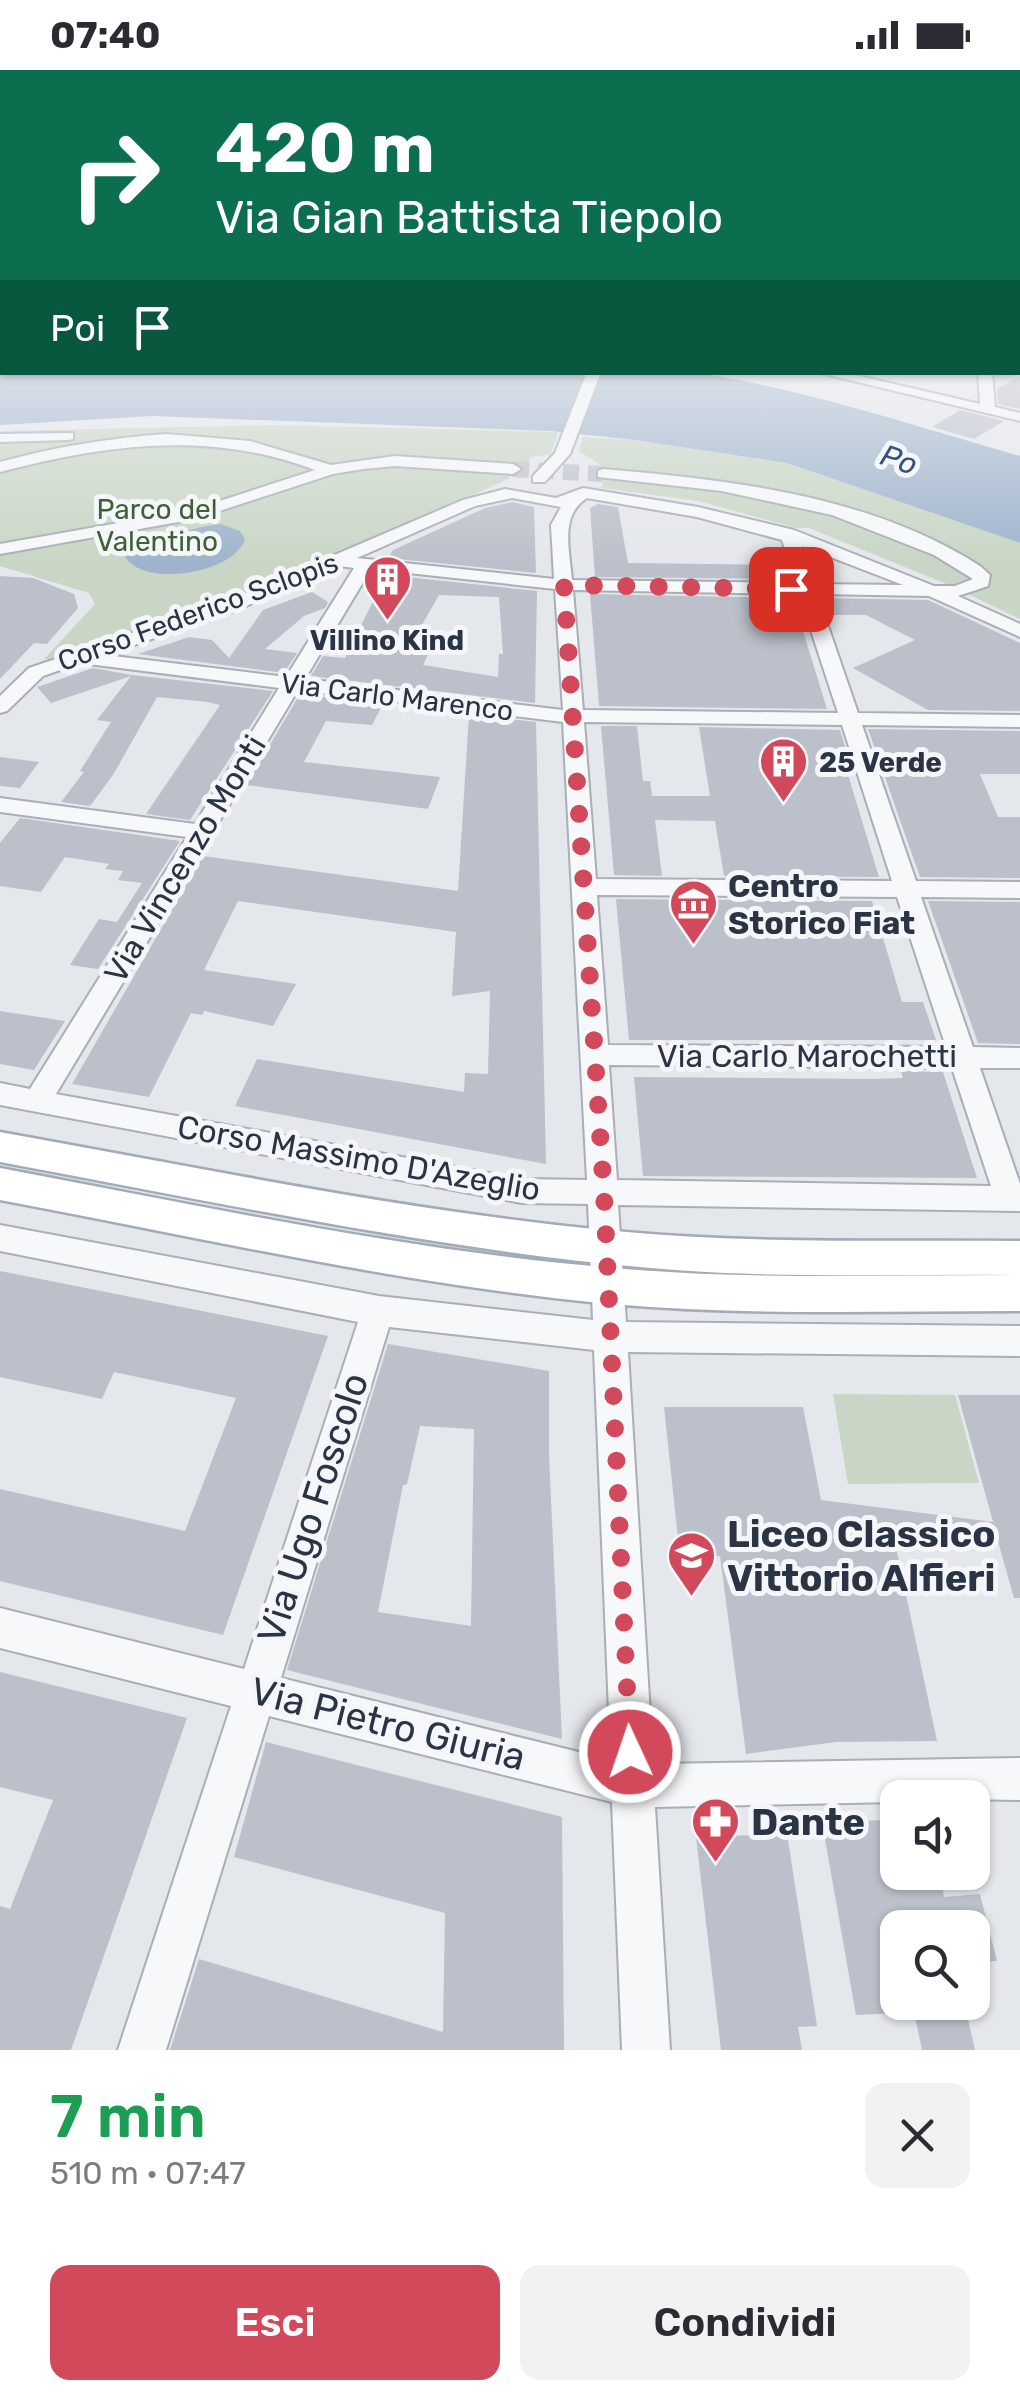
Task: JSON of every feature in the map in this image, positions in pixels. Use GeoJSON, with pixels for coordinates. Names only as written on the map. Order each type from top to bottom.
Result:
{"type":"FeatureCollection","features":[{"type":"Feature","properties":{"kind":"main road","name":"Corso Massimo D'Azeglio"},"geometry":{"type":"LineString","coordinates":[[0,1147],[408,1220],[607,1267],[680,1291],[1020,1293]]}},
{"type":"Feature","properties":{"kind":"main road","name":"Corso Massimo D'Azeglio"},"geometry":{"type":"LineString","coordinates":[[0,1184],[396,1256],[607,1267],[692,1254],[1020,1258]]}},
{"type":"Feature","properties":{"kind":"street"},"geometry":{"type":"LineString","coordinates":[[559,525],[532,485],[564,449],[592,378]]}},
{"type":"Feature","properties":{"kind":"street"},"geometry":{"type":"LineString","coordinates":[[846,378],[1020,417]]}},
{"type":"Feature","properties":{"kind":"street"},"geometry":{"type":"LineString","coordinates":[[860,378],[874,386]]}},
{"type":"Feature","properties":{"kind":"street"},"geometry":{"type":"LineString","coordinates":[[986,378],[988,410]]}},
{"type":"Feature","properties":{"kind":"street"},"geometry":{"type":"LineString","coordinates":[[0,438],[230,441],[294,454],[330,470]]}},
{"type":"Feature","properties":{"kind":"street"},"geometry":{"type":"LineString","coordinates":[[0,467],[70,450],[169,439]]}},
{"type":"Feature","properties":{"kind":"street"},"geometry":{"type":"LineString","coordinates":[[564,449],[572,486],[559,525],[604,1194],[646,2050]]}},
{"type":"Feature","properties":{"kind":"street"},"geometry":{"type":"LineString","coordinates":[[0,549],[195,514],[330,470],[395,461],[513,469]]}},
{"type":"Feature","properties":{"kind":"street"},"geometry":{"type":"LineString","coordinates":[[352,563],[564,585],[936,592],[976,585],[982,575],[896,532],[806,501],[746,488],[603,474]]}},
{"type":"Feature","properties":{"kind":"street","name":"Corso Federico Sclopis"},"geometry":{"type":"LineString","coordinates":[[0,708],[36,672],[352,563],[469,503],[532,485],[572,486]]}},
{"type":"Feature","properties":{"kind":"street"},"geometry":{"type":"LineString","coordinates":[[542,503],[572,486],[695,510],[788,534],[936,592],[1020,631]]}},
{"type":"Feature","properties":{"kind":"street"},"geometry":{"type":"LineString","coordinates":[[788,534],[962,1057],[1015,1199]]}},
{"type":"Feature","properties":{"kind":"street","name":"Via Vincenzo Monti"},"geometry":{"type":"LineString","coordinates":[[38,1100],[292,684],[352,563]]}},
{"type":"Feature","properties":{"kind":"street","name":"Via Carlo Marenco"},"geometry":{"type":"LineString","coordinates":[[75,657],[572,717],[1020,721]]}},
{"type":"Feature","properties":{"kind":"street"},"geometry":{"type":"LineString","coordinates":[[0,806],[201,832]]}},
{"type":"Feature","properties":{"kind":"street"},"geometry":{"type":"LineString","coordinates":[[584,887],[1020,890]]}},
{"type":"Feature","properties":{"kind":"street","name":"Via Carlo Marochetti"},"geometry":{"type":"LineString","coordinates":[[595,1055],[1020,1058]]}},
{"type":"Feature","properties":{"kind":"street","name":"Corso Massimo D'Azeglio"},"geometry":{"type":"LineString","coordinates":[[0,1094],[522,1191],[1015,1199]]}},
{"type":"Feature","properties":{"kind":"street"},"geometry":{"type":"LineString","coordinates":[[0,1238],[378,1311],[504,1328],[608,1336],[1020,1341]]}},
{"type":"Feature","properties":{"kind":"street","name":"Via Ugo Foscolo"},"geometry":{"type":"LineString","coordinates":[[142,2050],[378,1311]]}},
{"type":"Feature","properties":{"kind":"street","name":"Via Pietro Giuria"},"geometry":{"type":"LineString","coordinates":[[0,1628],[632,1786],[1020,1779]]}},
{"type":"Feature","properties":{"kind":"green space","name":"Parco del Valentino"},"geometry":{"type":"Polygon","coordinates":[[[274,425],[558,432],[551,454],[516,463],[508,479],[332,560],[61,660],[44,659],[95,604],[89,593],[0,566],[0,431],[274,425]]]}},
{"type":"Feature","properties":{"kind":"green space"},"geometry":{"type":"Polygon","coordinates":[[[583,437],[635,440],[787,463],[1020,543],[1020,619],[949,585],[809,528],[796,528],[699,501],[601,488],[607,469],[579,451],[583,437]]]}},
{"type":"Feature","properties":{"kind":"green space"},"geometry":{"type":"Polygon","coordinates":[[[833,1394],[955,1395],[979,1483],[848,1484],[833,1394]]]}},
{"type":"Feature","properties":{"kind":"water","name":"Po"},"geometry":{"type":"Polygon","coordinates":[[[0,378],[731,378],[861,410],[1020,456],[1020,543],[787,463],[635,440],[550,431],[152,416],[0,425],[0,378]]]}},
{"type":"Feature","properties":{"kind":"water"},"geometry":{"type":"Polygon","coordinates":[[[221,524],[240,531],[245,539],[238,551],[208,568],[188,573],[150,572],[135,566],[125,556],[132,546],[221,524]]]}},
{"type":"Feature","properties":{"kind":"building"},"geometry":{"type":"Polygon","coordinates":[[[1020,378],[1020,409],[998,404],[997,389],[1020,378]]]}},
{"type":"Feature","properties":{"kind":"building"},"geometry":{"type":"Polygon","coordinates":[[[960,410],[1004,421],[974,439],[932,427],[960,410]]]}},
{"type":"Feature","properties":{"kind":"building"},"geometry":{"type":"Polygon","coordinates":[[[512,502],[534,507],[536,573],[388,558],[393,550],[485,508],[512,502]]]}},
{"type":"Feature","properties":{"kind":"building"},"geometry":{"type":"Polygon","coordinates":[[[598,504],[618,507],[628,563],[782,565],[786,579],[595,577],[590,508],[598,504]]]}},
{"type":"Feature","properties":{"kind":"building"},"geometry":{"type":"Polygon","coordinates":[[[378,574],[537,591],[535,703],[311,676],[323,656],[345,658],[380,587],[367,592],[378,574]],[[439,595],[410,646],[431,648],[423,665],[498,677],[499,654],[503,654],[499,597],[439,595]]]}},
{"type":"Feature","properties":{"kind":"building"},"geometry":{"type":"Polygon","coordinates":[[[0,576],[33,578],[74,594],[78,608],[47,644],[34,643],[0,679],[0,576]]]}},
{"type":"Feature","properties":{"kind":"building"},"geometry":{"type":"Polygon","coordinates":[[[312,592],[328,602],[325,608],[304,616],[265,649],[297,653],[284,673],[138,654],[189,637],[212,640],[229,658],[263,610],[312,592]]]}},
{"type":"Feature","properties":{"kind":"building"},"geometry":{"type":"Polygon","coordinates":[[[590,594],[796,598],[827,709],[599,706],[590,594]]]}},
{"type":"Feature","properties":{"kind":"building"},"geometry":{"type":"Polygon","coordinates":[[[822,598],[928,600],[1020,643],[1020,711],[928,710],[853,668],[915,640],[866,615],[828,615],[822,598]]]}},
{"type":"Feature","properties":{"kind":"building"},"geometry":{"type":"Polygon","coordinates":[[[93,668],[273,691],[190,820],[146,814],[220,705],[208,702],[157,697],[113,775],[90,806],[61,802],[84,772],[80,771],[111,722],[97,720],[131,676],[51,703],[37,687],[93,668]]]}},
{"type":"Feature","properties":{"kind":"building"},"geometry":{"type":"Polygon","coordinates":[[[300,694],[383,704],[372,725],[326,721],[304,762],[440,777],[428,809],[246,785],[300,694]]]}},
{"type":"Feature","properties":{"kind":"building"},"geometry":{"type":"Polygon","coordinates":[[[469,714],[536,722],[546,1164],[235,1106],[257,1059],[464,1092],[465,1073],[488,1074],[490,991],[452,996],[456,932],[238,901],[204,970],[296,984],[273,1026],[204,1011],[202,1015],[191,1013],[149,1097],[72,1084],[203,856],[458,891],[469,714]]]}},
{"type":"Feature","properties":{"kind":"building","name":"25 Verde"},"geometry":{"type":"Polygon","coordinates":[[[601,726],[637,726],[643,781],[650,781],[652,796],[710,796],[699,727],[840,730],[851,766],[846,768],[879,877],[724,876],[715,821],[655,820],[662,876],[614,875],[601,726]]]}},
{"type":"Feature","properties":{"kind":"building"},"geometry":{"type":"Polygon","coordinates":[[[868,729],[1020,731],[1020,774],[980,774],[998,817],[1020,817],[1020,878],[920,877],[868,729]]]}},
{"type":"Feature","properties":{"kind":"building"},"geometry":{"type":"Polygon","coordinates":[[[0,757],[39,762],[20,788],[0,786],[0,757]]]}},
{"type":"Feature","properties":{"kind":"building"},"geometry":{"type":"Polygon","coordinates":[[[20,818],[180,841],[98,969],[70,965],[99,919],[117,922],[142,883],[118,880],[123,871],[105,869],[109,864],[65,857],[41,892],[0,886],[0,843],[20,818]]]}},
{"type":"Feature","properties":{"kind":"building"},"geometry":{"type":"Polygon","coordinates":[[[616,899],[872,901],[902,1002],[923,1002],[936,1040],[629,1040],[616,899]]]}},
{"type":"Feature","properties":{"kind":"building"},"geometry":{"type":"Polygon","coordinates":[[[928,901],[1020,902],[1020,1044],[978,1043],[928,901]]]}},
{"type":"Feature","properties":{"kind":"building"},"geometry":{"type":"Polygon","coordinates":[[[0,1011],[65,1021],[34,1070],[0,1064],[0,1011]]]}},
{"type":"Feature","properties":{"kind":"building"},"geometry":{"type":"Polygon","coordinates":[[[901,1071],[943,1072],[977,1178],[643,1176],[634,1077],[873,1079],[903,1078],[901,1071]]]}},
{"type":"Feature","properties":{"kind":"building"},"geometry":{"type":"Polygon","coordinates":[[[0,1271],[328,1336],[223,1635],[0,1581],[0,1489],[185,1531],[236,1398],[114,1372],[102,1399],[0,1377],[0,1271]]]}},
{"type":"Feature","properties":{"kind":"building"},"geometry":{"type":"Polygon","coordinates":[[[388,1344],[549,1371],[562,1739],[287,1670],[388,1344]],[[420,1426],[407,1484],[403,1485],[378,1612],[471,1626],[474,1429],[420,1426]]]}},
{"type":"Feature","properties":{"kind":"building"},"geometry":{"type":"Polygon","coordinates":[[[958,1395],[1020,1395],[1020,1598],[1014,1598],[995,1531],[994,1541],[892,1529],[937,1741],[836,1742],[746,1754],[720,1556],[680,1557],[664,1407],[803,1407],[821,1500],[993,1522],[958,1395]]]}},
{"type":"Feature","properties":{"kind":"building"},"geometry":{"type":"Polygon","coordinates":[[[0,1672],[187,1718],[71,2050],[0,2050],[0,1906],[10,1909],[53,1800],[0,1787],[0,1672]]]}},
{"type":"Feature","properties":{"kind":"building"},"geometry":{"type":"Polygon","coordinates":[[[266,1742],[562,1817],[564,2050],[170,2050],[199,1959],[443,2032],[445,1913],[234,1857],[266,1742]]]}},
{"type":"Feature","properties":{"kind":"building"},"geometry":{"type":"Polygon","coordinates":[[[880,1820],[880,1890],[943,1890],[944,1897],[980,1894],[984,1910],[880,1910],[880,2014],[856,2015],[822,1822],[880,1820]]]}},
{"type":"Feature","properties":{"kind":"building"},"geometry":{"type":"Polygon","coordinates":[[[787,1834],[817,2026],[798,2027],[802,2050],[721,2050],[696,1837],[787,1834]]]}},
{"type":"Feature","properties":{"kind":"building"},"geometry":{"type":"Polygon","coordinates":[[[990,1933],[997,1961],[990,1961],[990,1933]]]}},
{"type":"Feature","properties":{"kind":"building"},"geometry":{"type":"Polygon","coordinates":[[[916,2020],[968,2020],[975,2050],[922,2050],[916,2020]]]}},
{"type":"Feature","properties":{"kind":"tunnel"},"geometry":{"type":"LineString","coordinates":[[513,469],[603,474]]}},
{"type":"Feature","properties":{"kind":"place","name":"Villino Kind"},"geometry":{"type":"Point","coordinates":[387,622]}},
{"type":"Feature","properties":{"kind":"place","name":"25 Verde"},"geometry":{"type":"Point","coordinates":[784,804]}},
{"type":"Feature","properties":{"kind":"place","name":"Centro Storico Fiat"},"geometry":{"type":"Point","coordinates":[693,946]}},
{"type":"Feature","properties":{"kind":"place","name":"Liceo Classico Vittorio Alfieri"},"geometry":{"type":"Point","coordinates":[692,1598]}},
{"type":"Feature","properties":{"kind":"place","name":"Dante"},"geometry":{"type":"Point","coordinates":[716,1864]}},
{"type":"Feature","properties":{"kind":"route"},"geometry":{"type":"LineString","coordinates":[[630,1752],[604,1194],[564,585],[791,589]]}}]}
